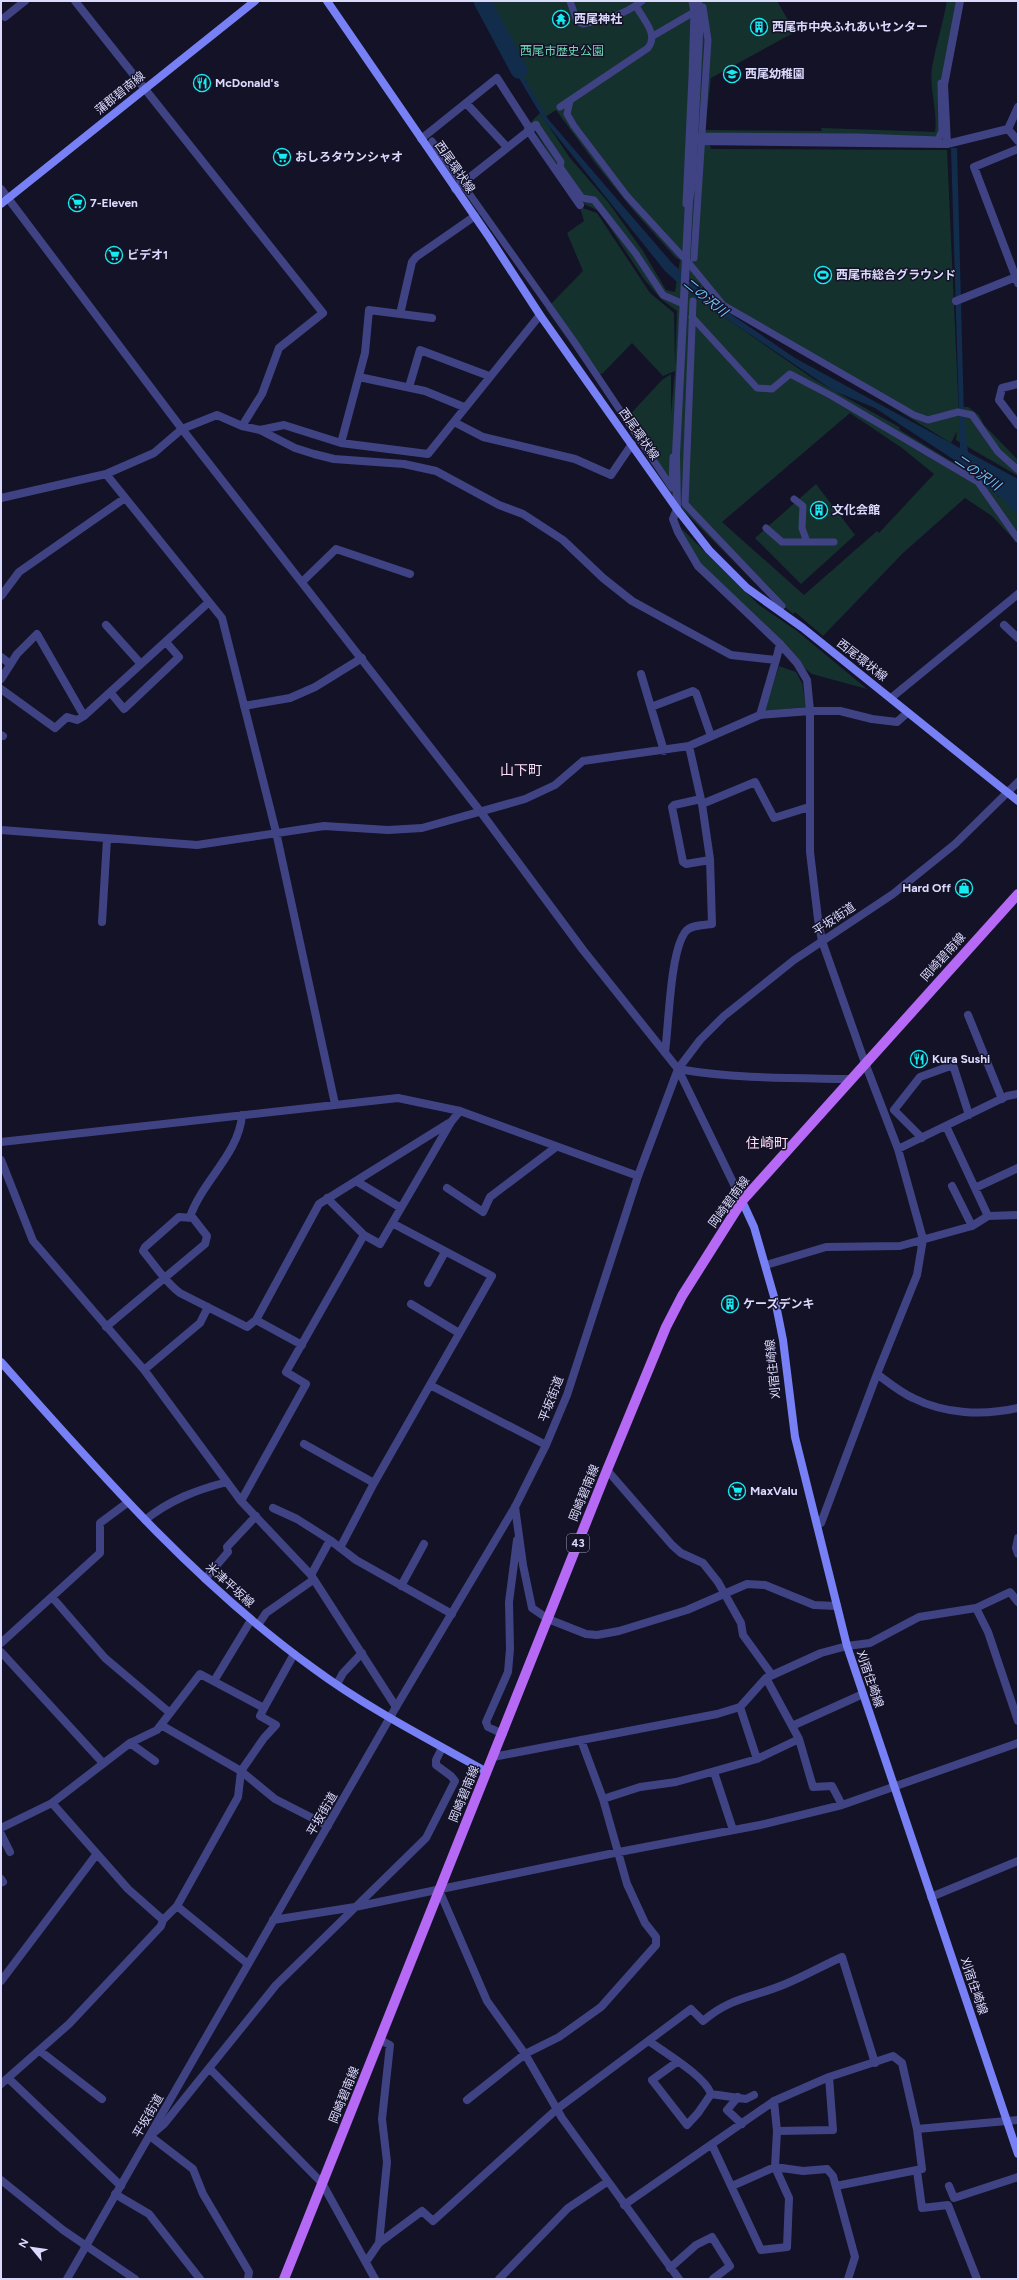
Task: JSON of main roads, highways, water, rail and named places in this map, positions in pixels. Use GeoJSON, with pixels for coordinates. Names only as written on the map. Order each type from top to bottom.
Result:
{"type":"FeatureCollection","features":[{"type":"Feature","properties":{"kind":"main road","name":"蒲郡碧南線"},"geometry":{"type":"LineString","coordinates":[[1,204],[255,1]]}},
{"type":"Feature","properties":{"kind":"main road","name":"西尾環状線"},"geometry":{"type":"LineString","coordinates":[[327,1],[421,139],[458,186],[475,216],[540,315],[677,509],[709,550],[747,588],[803,628],[892,698],[907,713],[1018,801]]}},
{"type":"Feature","properties":{"kind":"main road","name":"岡崎碧南線"},"geometry":{"type":"LineString","coordinates":[[284,2279],[607,1470],[664,1333],[682,1296],[742,1201],[850,1079],[1018,894]]}},
{"type":"Feature","properties":{"kind":"main road","name":"刈宿住崎線"},"geometry":{"type":"LineString","coordinates":[[742,1201],[754,1227],[776,1300],[783,1340],[795,1437],[847,1646],[1018,2154]]}},
{"type":"Feature","properties":{"kind":"main road","name":"米津平坂線"},"geometry":{"type":"LineString","coordinates":[[1,1362],[127,1503],[205,1579],[251,1620],[294,1654],[391,1719],[487,1772]]}},
{"type":"Feature","properties":{"kind":"water","name":"二の沢川"},"geometry":{"type":"Polygon","coordinates":[[[473,1],[480,1],[548,119],[672,263],[716,304],[795,358],[960,448],[951,148],[957,148],[964,418],[968,452],[1018,479],[1018,505],[991,484],[1011,491],[968,469],[875,408],[834,391],[690,294],[665,271],[544,120],[473,1]]]}},
{"type":"Feature","properties":{"kind":"waterway","name":"二の沢川"},"geometry":{"type":"LineString","coordinates":[[482,1],[519,70]]}},
{"type":"Feature","properties":{"kind":"waterway","name":"二の沢川"},"geometry":{"type":"LineString","coordinates":[[974,469],[1008,492],[1018,503]]}},
{"type":"Feature","properties":{"kind":"place","name":"西尾神社"},"geometry":{"type":"Point","coordinates":[561,19]}},
{"type":"Feature","properties":{"kind":"place","name":"西尾市中央ふれあいセンター"},"geometry":{"type":"Point","coordinates":[759,27]}},
{"type":"Feature","properties":{"kind":"place","name":"西尾幼稚園"},"geometry":{"type":"Point","coordinates":[732,74]}},
{"type":"Feature","properties":{"kind":"place","name":"McDonald's"},"geometry":{"type":"Point","coordinates":[202,83]}},
{"type":"Feature","properties":{"kind":"place","name":"おしろタウンシャオ"},"geometry":{"type":"Point","coordinates":[282,157]}},
{"type":"Feature","properties":{"kind":"place","name":"7-Eleven"},"geometry":{"type":"Point","coordinates":[77,203]}},
{"type":"Feature","properties":{"kind":"place","name":"ビデオ1"},"geometry":{"type":"Point","coordinates":[114,255]}},
{"type":"Feature","properties":{"kind":"place","name":"西尾市総合グラウンド"},"geometry":{"type":"Point","coordinates":[823,275]}},
{"type":"Feature","properties":{"kind":"place","name":"文化会館"},"geometry":{"type":"Point","coordinates":[819,510]}},
{"type":"Feature","properties":{"kind":"place","name":"Hard Off"},"geometry":{"type":"Point","coordinates":[964,888]}},
{"type":"Feature","properties":{"kind":"place","name":"Kura Sushi"},"geometry":{"type":"Point","coordinates":[919,1059]}},
{"type":"Feature","properties":{"kind":"place","name":"ケーズデンキ"},"geometry":{"type":"Point","coordinates":[730,1304]}},
{"type":"Feature","properties":{"kind":"place","name":"MaxValu"},"geometry":{"type":"Point","coordinates":[737,1491]}},
{"type":"Feature","properties":{"kind":"district","name":"山下町"},"geometry":{"type":"Point","coordinates":[521,770]}},
{"type":"Feature","properties":{"kind":"district","name":"住崎町"},"geometry":{"type":"Point","coordinates":[767,1143]}},
{"type":"Feature","properties":{"kind":"park label","name":"西尾市歴史公園"},"geometry":{"type":"Point","coordinates":[562,51]}}]}
